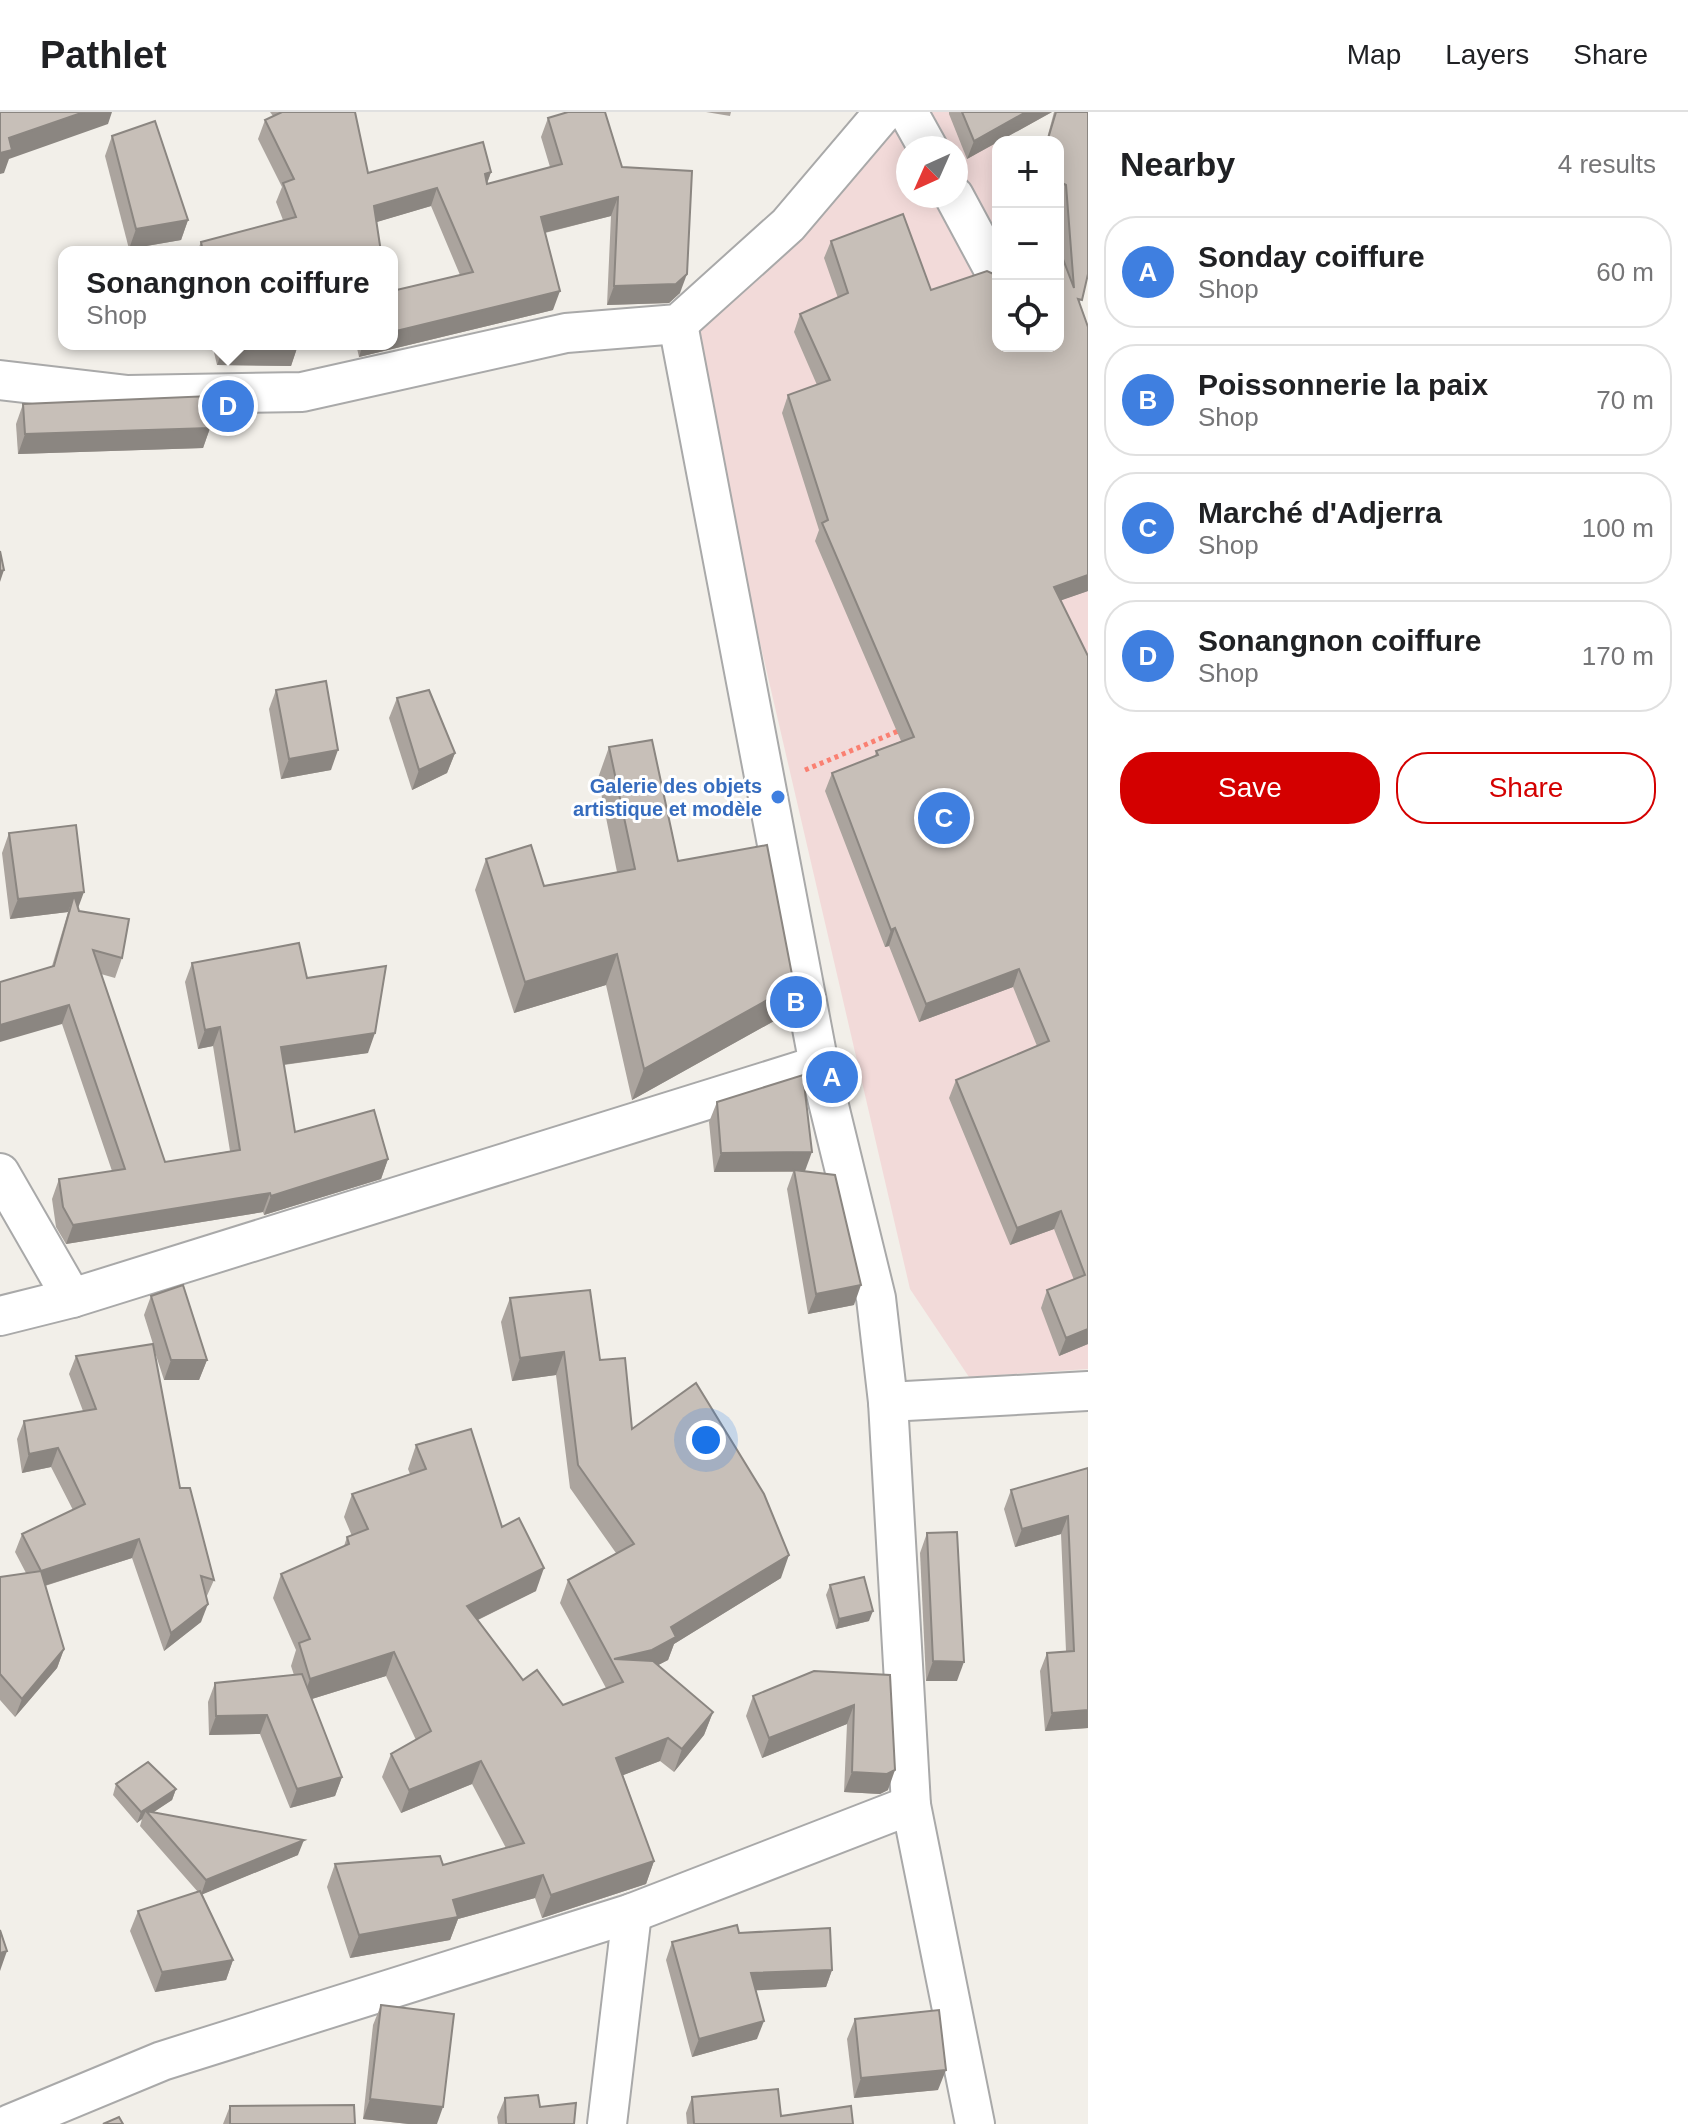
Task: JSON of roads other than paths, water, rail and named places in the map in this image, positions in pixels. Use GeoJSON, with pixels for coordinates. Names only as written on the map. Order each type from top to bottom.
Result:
{"type":"FeatureCollection","features":[{"type":"Feature","properties":{"kind":"street"},"geometry":{"type":"LineString","coordinates":[[0,380],[128,395],[302,392],[566,333],[678,324],[788,225],[884,112]]}},
{"type":"Feature","properties":{"kind":"street"},"geometry":{"type":"LineString","coordinates":[[908,112],[921,136]]}},
{"type":"Feature","properties":{"kind":"street"},"geometry":{"type":"LineString","coordinates":[[960,208],[992,267]]}},
{"type":"Feature","properties":{"kind":"street"},"geometry":{"type":"LineString","coordinates":[[678,324],[819,1065],[876,1298],[888,1402],[911,1805],[975,2124]]}},
{"type":"Feature","properties":{"kind":"street"},"geometry":{"type":"LineString","coordinates":[[0,1316],[72,1298],[819,1065]]}},
{"type":"Feature","properties":{"kind":"street"},"geometry":{"type":"LineString","coordinates":[[0,1173],[72,1298]]}},
{"type":"Feature","properties":{"kind":"street"},"geometry":{"type":"LineString","coordinates":[[888,1402],[1088,1391]]}},
{"type":"Feature","properties":{"kind":"street"},"geometry":{"type":"LineString","coordinates":[[10,2124],[162,2061],[632,1913],[911,1805]]}},
{"type":"Feature","properties":{"kind":"street"},"geometry":{"type":"LineString","coordinates":[[607,2124],[632,1913]]}},
{"type":"Feature","properties":{"kind":"place","name":"Sonangnon coiffure"},"geometry":{"type":"Point","coordinates":[228,406]}},
{"type":"Feature","properties":{"kind":"place","name":"Galerie des objets artistique et modèle"},"geometry":{"type":"Point","coordinates":[778,797]}},
{"type":"Feature","properties":{"kind":"place","name":"Marché d'Adjerra"},"geometry":{"type":"Point","coordinates":[944,818]}},
{"type":"Feature","properties":{"kind":"place","name":"Poissonnerie la paix"},"geometry":{"type":"Point","coordinates":[796,1002]}},
{"type":"Feature","properties":{"kind":"place","name":"Sonday coiffure"},"geometry":{"type":"Point","coordinates":[832,1077]}}]}
